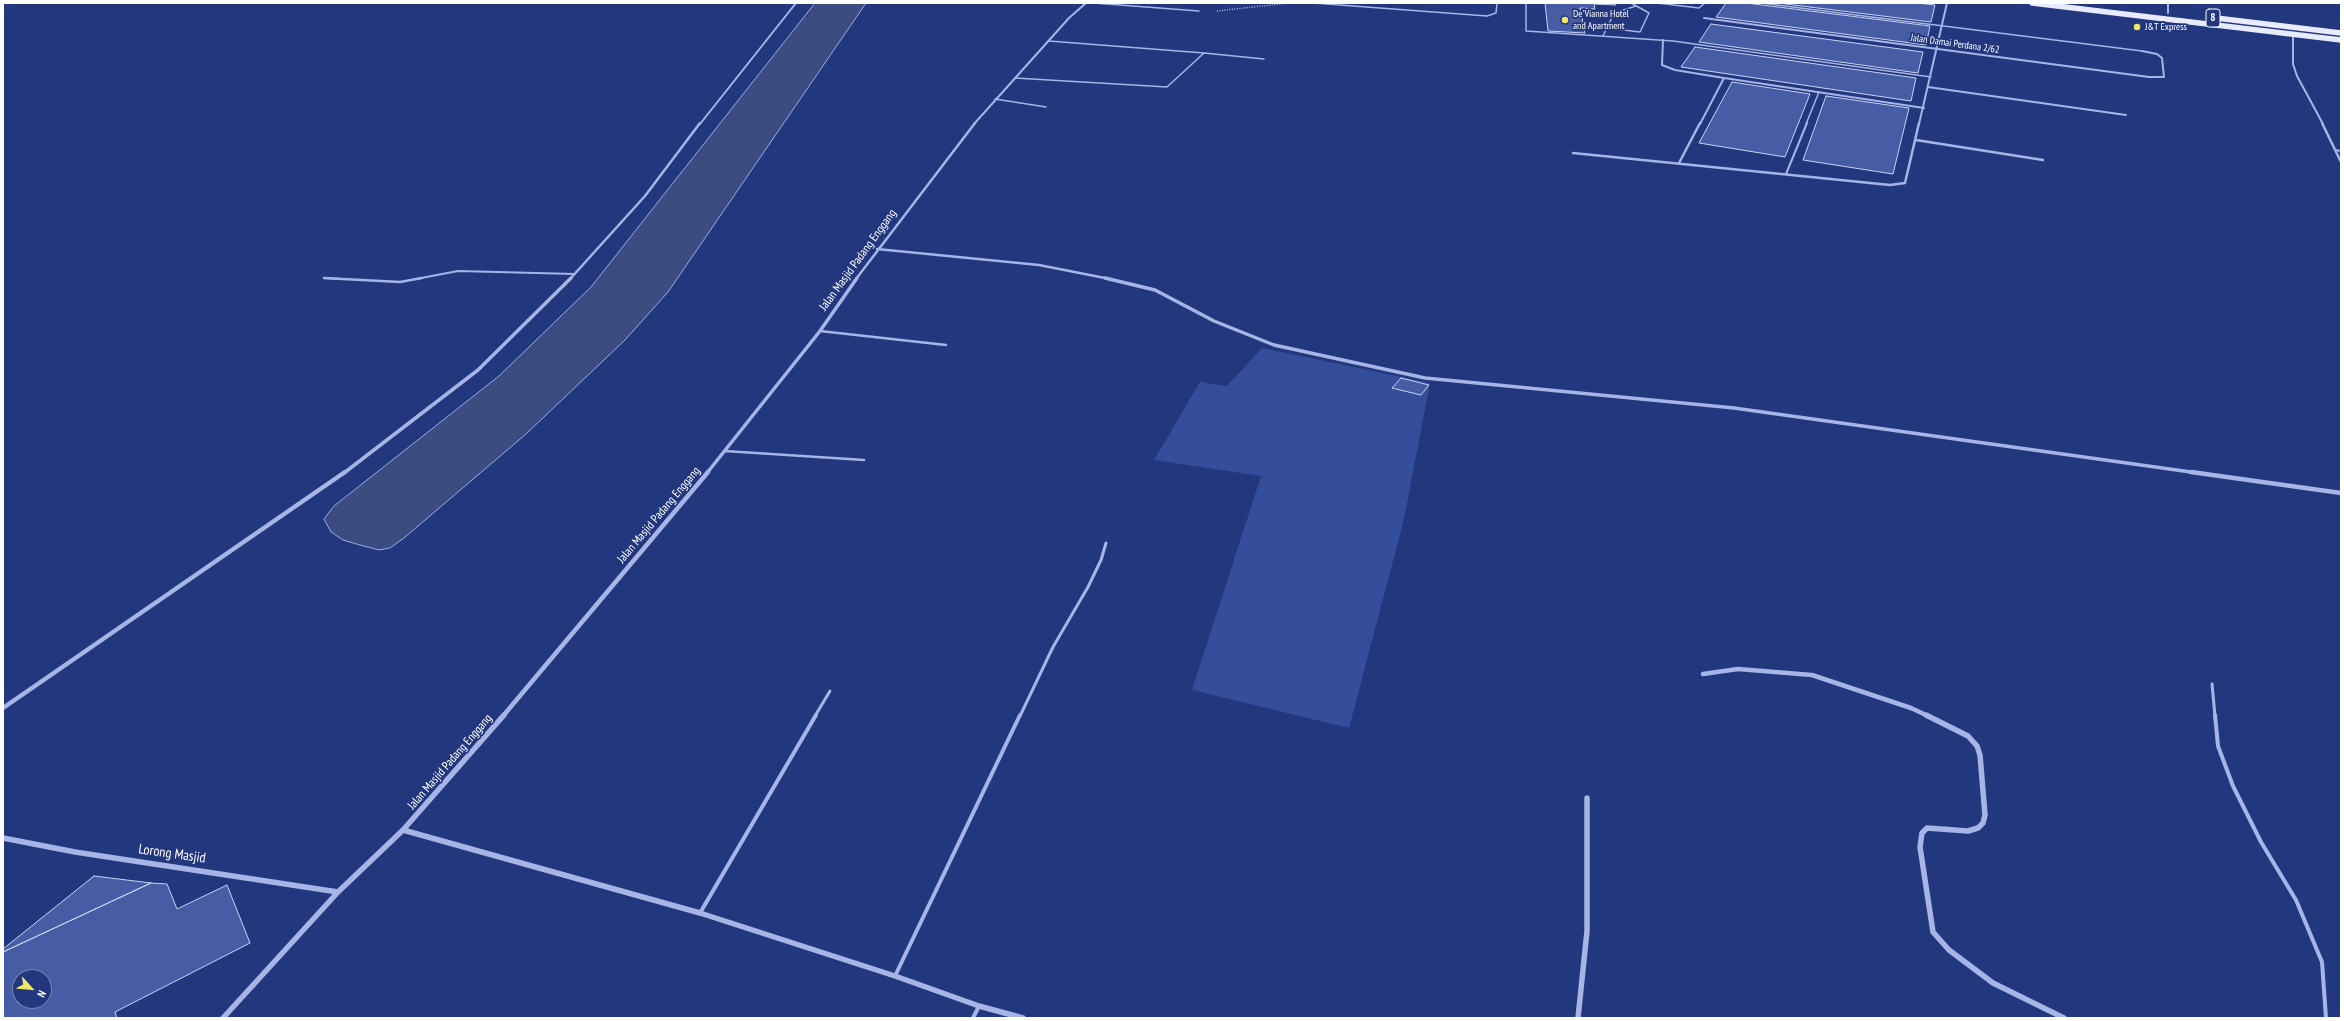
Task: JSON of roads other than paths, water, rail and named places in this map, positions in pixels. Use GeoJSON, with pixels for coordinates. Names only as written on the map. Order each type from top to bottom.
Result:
{"type":"FeatureCollection","features":[{"type":"Feature","properties":{"kind":"main road","name":"8"},"geometry":{"type":"LineString","coordinates":[[2032,3],[2341,40]]}},
{"type":"Feature","properties":{"kind":"main road","name":"8"},"geometry":{"type":"LineString","coordinates":[[2085,3],[2199,16]]}},
{"type":"Feature","properties":{"kind":"main road","name":"8"},"geometry":{"type":"LineString","coordinates":[[2206,17],[2341,33]]}},
{"type":"Feature","properties":{"kind":"street"},"geometry":{"type":"LineString","coordinates":[[3,708],[354,466],[478,370],[575,274],[645,196],[721,96],[796,3]]}},
{"type":"Feature","properties":{"kind":"street","name":"Jalan Masjid Padang Enggang"},"geometry":{"type":"LineString","coordinates":[[223,1018],[338,892],[403,830],[447,782],[572,637],[725,451],[820,330],[878,249],[956,145],[995,99],[1069,18],[1086,3]]}},
{"type":"Feature","properties":{"kind":"street"},"geometry":{"type":"LineString","coordinates":[[1573,153],[1902,184],[1907,181],[1947,3]]}},
{"type":"Feature","properties":{"kind":"street"},"geometry":{"type":"LineString","coordinates":[[2168,3],[2168,13]]}},
{"type":"Feature","properties":{"kind":"street","name":"Jalan Damai Perdana 2/62"},"geometry":{"type":"LineString","coordinates":[[1704,18],[2149,77],[2164,77],[2162,58],[2157,54],[2142,51]]}},
{"type":"Feature","properties":{"kind":"street"},"geometry":{"type":"LineString","coordinates":[[2293,34],[2293,64],[2297,76],[2341,162]]}},
{"type":"Feature","properties":{"kind":"street"},"geometry":{"type":"LineString","coordinates":[[1663,40],[1662,65],[1675,70],[1924,108]]}},
{"type":"Feature","properties":{"kind":"street"},"geometry":{"type":"LineString","coordinates":[[1679,163],[1724,78]]}},
{"type":"Feature","properties":{"kind":"street"},"geometry":{"type":"LineString","coordinates":[[1928,86],[2126,115]]}},
{"type":"Feature","properties":{"kind":"street"},"geometry":{"type":"LineString","coordinates":[[1916,140],[2043,160]]}},
{"type":"Feature","properties":{"kind":"street"},"geometry":{"type":"LineString","coordinates":[[878,249],[1039,265],[1136,284],[1155,290],[1214,321],[1274,345],[1425,378],[1734,408],[2341,493]]}},
{"type":"Feature","properties":{"kind":"street"},"geometry":{"type":"LineString","coordinates":[[1703,674],[1738,669],[1812,675],[1911,708],[1968,736],[1976,746],[1980,755],[1985,815],[1983,822],[1978,828],[1968,831],[1927,828],[1920,838],[1930,922],[1933,932],[1948,950],[1993,983],[2064,1018]]}},
{"type":"Feature","properties":{"kind":"street"},"geometry":{"type":"LineString","coordinates":[[1578,1018],[1587,931],[1587,798]]}},
{"type":"Feature","properties":{"kind":"street"},"geometry":{"type":"LineString","coordinates":[[403,830],[700,913],[895,976],[979,1006],[1023,1018]]}},
{"type":"Feature","properties":{"kind":"street","name":"Lorong Masjid"},"geometry":{"type":"LineString","coordinates":[[3,838],[75,852],[338,892]]}},
{"type":"Feature","properties":{"kind":"lane"},"geometry":{"type":"LineString","coordinates":[[1093,3],[1199,12]]}},
{"type":"Feature","properties":{"kind":"lane"},"geometry":{"type":"LineString","coordinates":[[1313,3],[1487,16],[1496,13],[1497,3]]}},
{"type":"Feature","properties":{"kind":"lane"},"geometry":{"type":"LineString","coordinates":[[1526,3],[1526,31],[1663,40],[1930,77]]}},
{"type":"Feature","properties":{"kind":"lane"},"geometry":{"type":"LineString","coordinates":[[1607,28],[1640,32],[1649,13],[1630,3]]}},
{"type":"Feature","properties":{"kind":"lane"},"geometry":{"type":"LineString","coordinates":[[1657,3],[1699,8],[1705,3]]}},
{"type":"Feature","properties":{"kind":"lane"},"geometry":{"type":"LineString","coordinates":[[1761,3],[2142,51]]}},
{"type":"Feature","properties":{"kind":"lane"},"geometry":{"type":"LineString","coordinates":[[1602,36],[1614,13],[1636,6]]}},
{"type":"Feature","properties":{"kind":"lane"},"geometry":{"type":"LineString","coordinates":[[1049,41],[1264,59]]}},
{"type":"Feature","properties":{"kind":"lane"},"geometry":{"type":"LineString","coordinates":[[1015,78],[1167,87],[1204,53]]}},
{"type":"Feature","properties":{"kind":"lane"},"geometry":{"type":"LineString","coordinates":[[1786,174],[1819,92]]}},
{"type":"Feature","properties":{"kind":"lane"},"geometry":{"type":"LineString","coordinates":[[995,99],[1046,107]]}},
{"type":"Feature","properties":{"kind":"lane"},"geometry":{"type":"LineString","coordinates":[[2335,150],[2341,151]]}},
{"type":"Feature","properties":{"kind":"lane"},"geometry":{"type":"LineString","coordinates":[[324,278],[400,282],[458,272],[575,274]]}},
{"type":"Feature","properties":{"kind":"lane"},"geometry":{"type":"LineString","coordinates":[[820,330],[946,345]]}},
{"type":"Feature","properties":{"kind":"lane"},"geometry":{"type":"LineString","coordinates":[[725,451],[864,460]]}},
{"type":"Feature","properties":{"kind":"lane"},"geometry":{"type":"LineString","coordinates":[[895,976],[1053,647],[1088,587],[1101,560],[1106,543]]}},
{"type":"Feature","properties":{"kind":"lane"},"geometry":{"type":"LineString","coordinates":[[2212,684],[2218,746],[2233,786],[2261,842],[2296,900],[2322,962],[2326,1018]]}},
{"type":"Feature","properties":{"kind":"lane"},"geometry":{"type":"LineString","coordinates":[[700,913],[830,691]]}},
{"type":"Feature","properties":{"kind":"lane"},"geometry":{"type":"LineString","coordinates":[[973,1018],[979,1006]]}},
{"type":"Feature","properties":{"kind":"place","name":"De'Vianna Hotel and Apartment"},"geometry":{"type":"Point","coordinates":[1565,20]}},
{"type":"Feature","properties":{"kind":"place","name":"J&T Express"},"geometry":{"type":"Point","coordinates":[2137,27]}}]}
